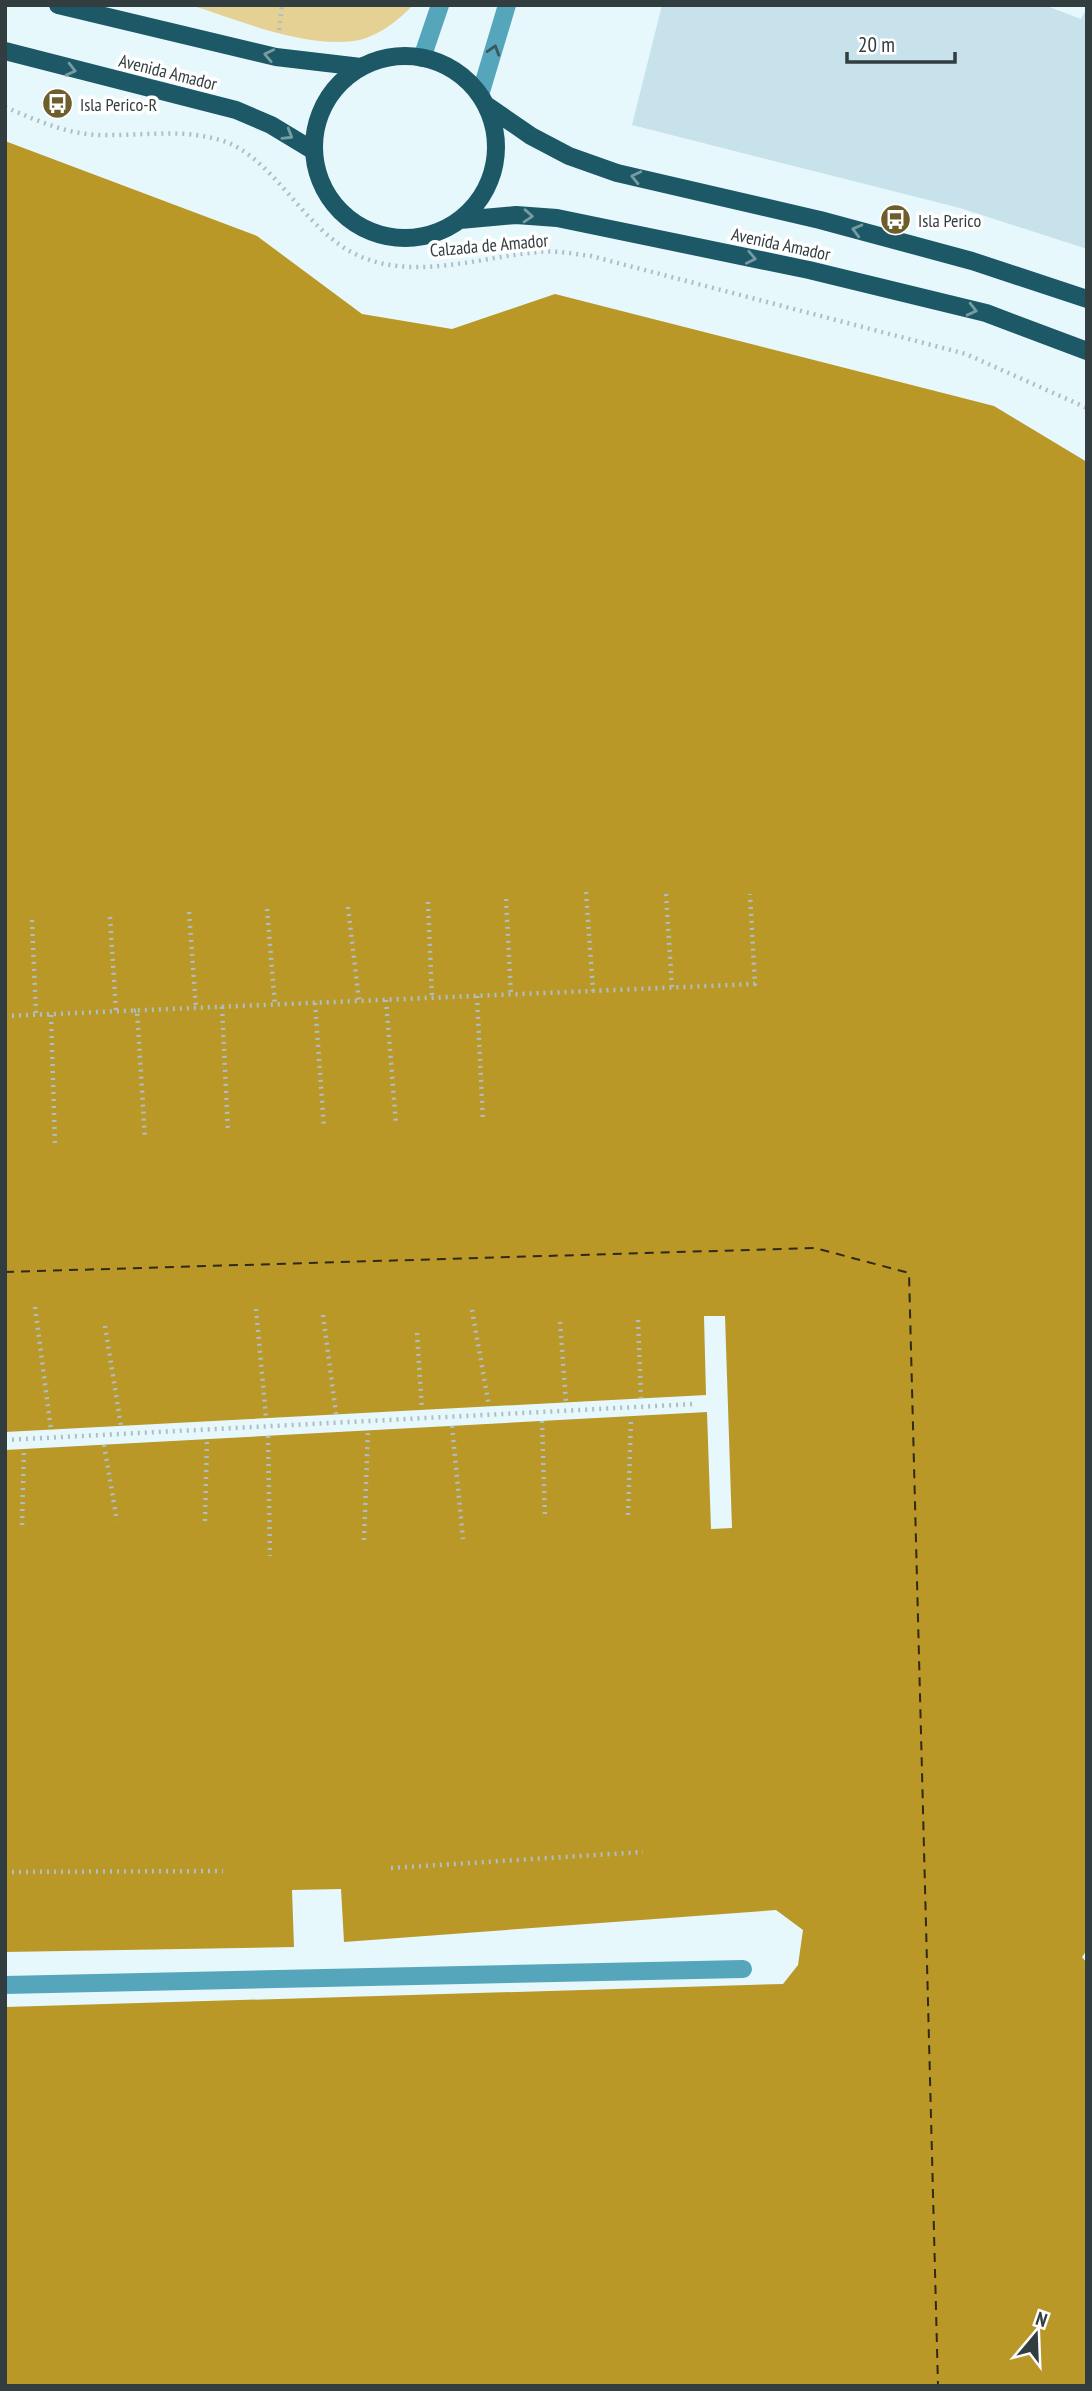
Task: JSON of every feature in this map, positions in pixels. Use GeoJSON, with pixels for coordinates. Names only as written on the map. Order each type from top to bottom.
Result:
{"type":"FeatureCollection","features":[{"type":"Feature","properties":{"kind":"main road"},"geometry":{"type":"LineString","coordinates":[[58,5],[276,57],[361,67]]}},
{"type":"Feature","properties":{"kind":"main road","name":"Avenida Amador"},"geometry":{"type":"LineString","coordinates":[[5,51],[236,110],[271,125],[314,151]]}},
{"type":"Feature","properties":{"kind":"main road"},"geometry":{"type":"LineString","coordinates":[[422,58],[444,65],[464,78],[483,100],[495,129],[496,154],[491,180],[478,201],[460,220],[441,231],[419,237],[398,237],[356,223],[339,210],[326,192],[314,151],[316,125],[326,102],[341,82],[361,67],[381,59],[422,58]]}},
{"type":"Feature","properties":{"kind":"main road","name":"Avenida Amador"},"geometry":{"type":"LineString","coordinates":[[483,100],[531,136],[569,156],[617,173],[820,220],[972,261],[1087,299]]}},
{"type":"Feature","properties":{"kind":"main road","name":"Avenida Amador"},"geometry":{"type":"LineString","coordinates":[[460,220],[516,215],[557,218],[809,270],[986,313],[1087,351]]}},
{"type":"Feature","properties":{"kind":"lane"},"geometry":{"type":"LineString","coordinates":[[422,58],[440,5]]}},
{"type":"Feature","properties":{"kind":"lane"},"geometry":{"type":"LineString","coordinates":[[483,100],[508,5]]}},
{"type":"Feature","properties":{"kind":"lane"},"geometry":{"type":"LineString","coordinates":[[5,1985],[744,1969]]}},
{"type":"Feature","properties":{"kind":"path","name":"Calzada de Amador"},"geometry":{"type":"LineString","coordinates":[[5,107],[51,126],[99,135],[180,132],[225,141],[263,167],[325,235],[356,255],[397,267],[443,265],[541,251],[592,256],[966,354],[1087,408]]}},
{"type":"Feature","properties":{"kind":"path"},"geometry":{"type":"LineString","coordinates":[[586,892],[593,991]]}},
{"type":"Feature","properties":{"kind":"path"},"geometry":{"type":"LineString","coordinates":[[666,894],[672,988]]}},
{"type":"Feature","properties":{"kind":"path"},"geometry":{"type":"LineString","coordinates":[[5,1016],[755,984],[750,894]]}},
{"type":"Feature","properties":{"kind":"path"},"geometry":{"type":"LineString","coordinates":[[506,899],[511,995]]}},
{"type":"Feature","properties":{"kind":"path"},"geometry":{"type":"LineString","coordinates":[[428,902],[432,998]]}},
{"type":"Feature","properties":{"kind":"path"},"geometry":{"type":"LineString","coordinates":[[348,907],[357,1001]]}},
{"type":"Feature","properties":{"kind":"path"},"geometry":{"type":"LineString","coordinates":[[267,909],[274,1005]]}},
{"type":"Feature","properties":{"kind":"path"},"geometry":{"type":"LineString","coordinates":[[189,912],[195,1008]]}},
{"type":"Feature","properties":{"kind":"path"},"geometry":{"type":"LineString","coordinates":[[110,917],[116,1011]]}},
{"type":"Feature","properties":{"kind":"path"},"geometry":{"type":"LineString","coordinates":[[32,920],[36,1014]]}},
{"type":"Feature","properties":{"kind":"path"},"geometry":{"type":"LineString","coordinates":[[477,996],[483,1121]]}},
{"type":"Feature","properties":{"kind":"path"},"geometry":{"type":"LineString","coordinates":[[387,1000],[396,1124]]}},
{"type":"Feature","properties":{"kind":"path"},"geometry":{"type":"LineString","coordinates":[[316,1003],[324,1128]]}},
{"type":"Feature","properties":{"kind":"path"},"geometry":{"type":"LineString","coordinates":[[222,1007],[228,1131]]}},
{"type":"Feature","properties":{"kind":"path"},"geometry":{"type":"LineString","coordinates":[[137,1010],[145,1138]]}},
{"type":"Feature","properties":{"kind":"path"},"geometry":{"type":"LineString","coordinates":[[51,1014],[55,1145]]}},
{"type":"Feature","properties":{"kind":"path"},"geometry":{"type":"LineString","coordinates":[[35,1307],[51,1430]]}},
{"type":"Feature","properties":{"kind":"path"},"geometry":{"type":"LineString","coordinates":[[256,1309],[266,1417]]}},
{"type":"Feature","properties":{"kind":"path"},"geometry":{"type":"LineString","coordinates":[[472,1310],[489,1406]]}},
{"type":"Feature","properties":{"kind":"path"},"geometry":{"type":"LineString","coordinates":[[323,1315],[336,1414]]}},
{"type":"Feature","properties":{"kind":"path"},"geometry":{"type":"LineString","coordinates":[[638,1320],[641,1398]]}},
{"type":"Feature","properties":{"kind":"path"},"geometry":{"type":"LineString","coordinates":[[560,1322],[566,1402]]}},
{"type":"Feature","properties":{"kind":"path"},"geometry":{"type":"LineString","coordinates":[[105,1326],[121,1426]]}},
{"type":"Feature","properties":{"kind":"path"},"geometry":{"type":"LineString","coordinates":[[417,1333],[422,1410]]}},
{"type":"Feature","properties":{"kind":"path"},"geometry":{"type":"LineString","coordinates":[[5,1440],[694,1404]]}},
{"type":"Feature","properties":{"kind":"path"},"geometry":{"type":"LineString","coordinates":[[628,1515],[631,1417]]}},
{"type":"Feature","properties":{"kind":"path"},"geometry":{"type":"LineString","coordinates":[[542,1421],[545,1517]]}},
{"type":"Feature","properties":{"kind":"path"},"geometry":{"type":"LineString","coordinates":[[452,1426],[463,1539]]}},
{"type":"Feature","properties":{"kind":"path"},"geometry":{"type":"LineString","coordinates":[[364,1541],[368,1430]]}},
{"type":"Feature","properties":{"kind":"path"},"geometry":{"type":"LineString","coordinates":[[268,1436],[270,1556]]}},
{"type":"Feature","properties":{"kind":"path"},"geometry":{"type":"LineString","coordinates":[[205,1521],[207,1439]]}},
{"type":"Feature","properties":{"kind":"path"},"geometry":{"type":"LineString","coordinates":[[104,1445],[117,1521]]}},
{"type":"Feature","properties":{"kind":"path"},"geometry":{"type":"LineString","coordinates":[[22,1525],[24,1450]]}},
{"type":"Feature","properties":{"kind":"path"},"geometry":{"type":"LineString","coordinates":[[391,1868],[643,1852]]}},
{"type":"Feature","properties":{"kind":"path"},"geometry":{"type":"LineString","coordinates":[[5,1872],[223,1871]]}},
{"type":"Feature","properties":{"kind":"shaded area"},"geometry":{"type":"Polygon","coordinates":[[[191,5],[413,5],[394,23],[378,33],[354,41],[334,42],[271,31],[191,5]]]}},
{"type":"Feature","properties":{"kind":"shaded area"},"geometry":{"type":"Polygon","coordinates":[[[5,141],[257,236],[362,314],[452,329],[555,294],[994,406],[1087,462],[1087,1950],[1082,1957],[1087,1963],[1087,2386],[5,2386],[5,2007],[783,1984],[798,1965],[803,1930],[776,1910],[344,1942],[341,1889],[292,1890],[294,1947],[5,1952],[5,141]]]}},
{"type":"Feature","properties":{"kind":"pier"},"geometry":{"type":"Polygon","coordinates":[[[704,1316],[725,1316],[732,1528],[711,1529],[707,1412],[5,1450],[5,1432],[706,1395],[704,1316]]]}},
{"type":"Feature","properties":{"kind":"building"},"geometry":{"type":"Polygon","coordinates":[[[662,5],[1044,5],[1081,19],[1087,7],[1087,249],[960,208],[632,125],[662,5]]]}},
{"type":"Feature","properties":{"kind":"ferry route"},"geometry":{"type":"LineString","coordinates":[[5,1272],[815,1248],[909,1273],[938,2386]]}},
{"type":"Feature","properties":{"kind":"place","name":"Isla Perico-R"},"geometry":{"type":"Point","coordinates":[57,104]}},
{"type":"Feature","properties":{"kind":"place","name":"Isla Perico"},"geometry":{"type":"Point","coordinates":[895,220]}}]}
